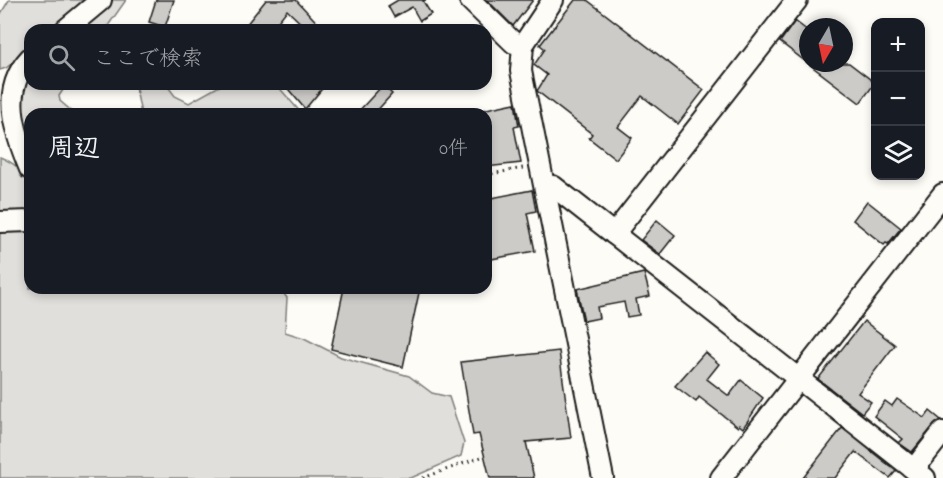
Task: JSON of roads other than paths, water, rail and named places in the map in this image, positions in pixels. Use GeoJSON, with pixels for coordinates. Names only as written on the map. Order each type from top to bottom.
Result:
{"type":"FeatureCollection","features":[{"type":"Feature","properties":{"kind":"street"},"geometry":{"type":"LineString","coordinates":[[72,24],[101,0]]}},
{"type":"Feature","properties":{"kind":"street"},"geometry":{"type":"LineString","coordinates":[[470,0],[514,43],[523,45]]}},
{"type":"Feature","properties":{"kind":"street"},"geometry":{"type":"LineString","coordinates":[[553,0],[523,45],[521,71],[603,478]]}},
{"type":"Feature","properties":{"kind":"street"},"geometry":{"type":"LineString","coordinates":[[614,234],[797,0]]}},
{"type":"Feature","properties":{"kind":"street"},"geometry":{"type":"LineString","coordinates":[[24,65],[14,77],[7,105],[11,125],[24,155]]}},
{"type":"Feature","properties":{"kind":"street"},"geometry":{"type":"LineString","coordinates":[[545,188],[553,186],[920,474],[943,432]]}},
{"type":"Feature","properties":{"kind":"street"},"geometry":{"type":"LineString","coordinates":[[721,478],[943,194]]}},
{"type":"Feature","properties":{"kind":"street"},"geometry":{"type":"LineString","coordinates":[[0,222],[24,221]]}},
{"type":"Feature","properties":{"kind":"waterway"},"geometry":{"type":"LineString","coordinates":[[813,376],[869,304]]}}]}
